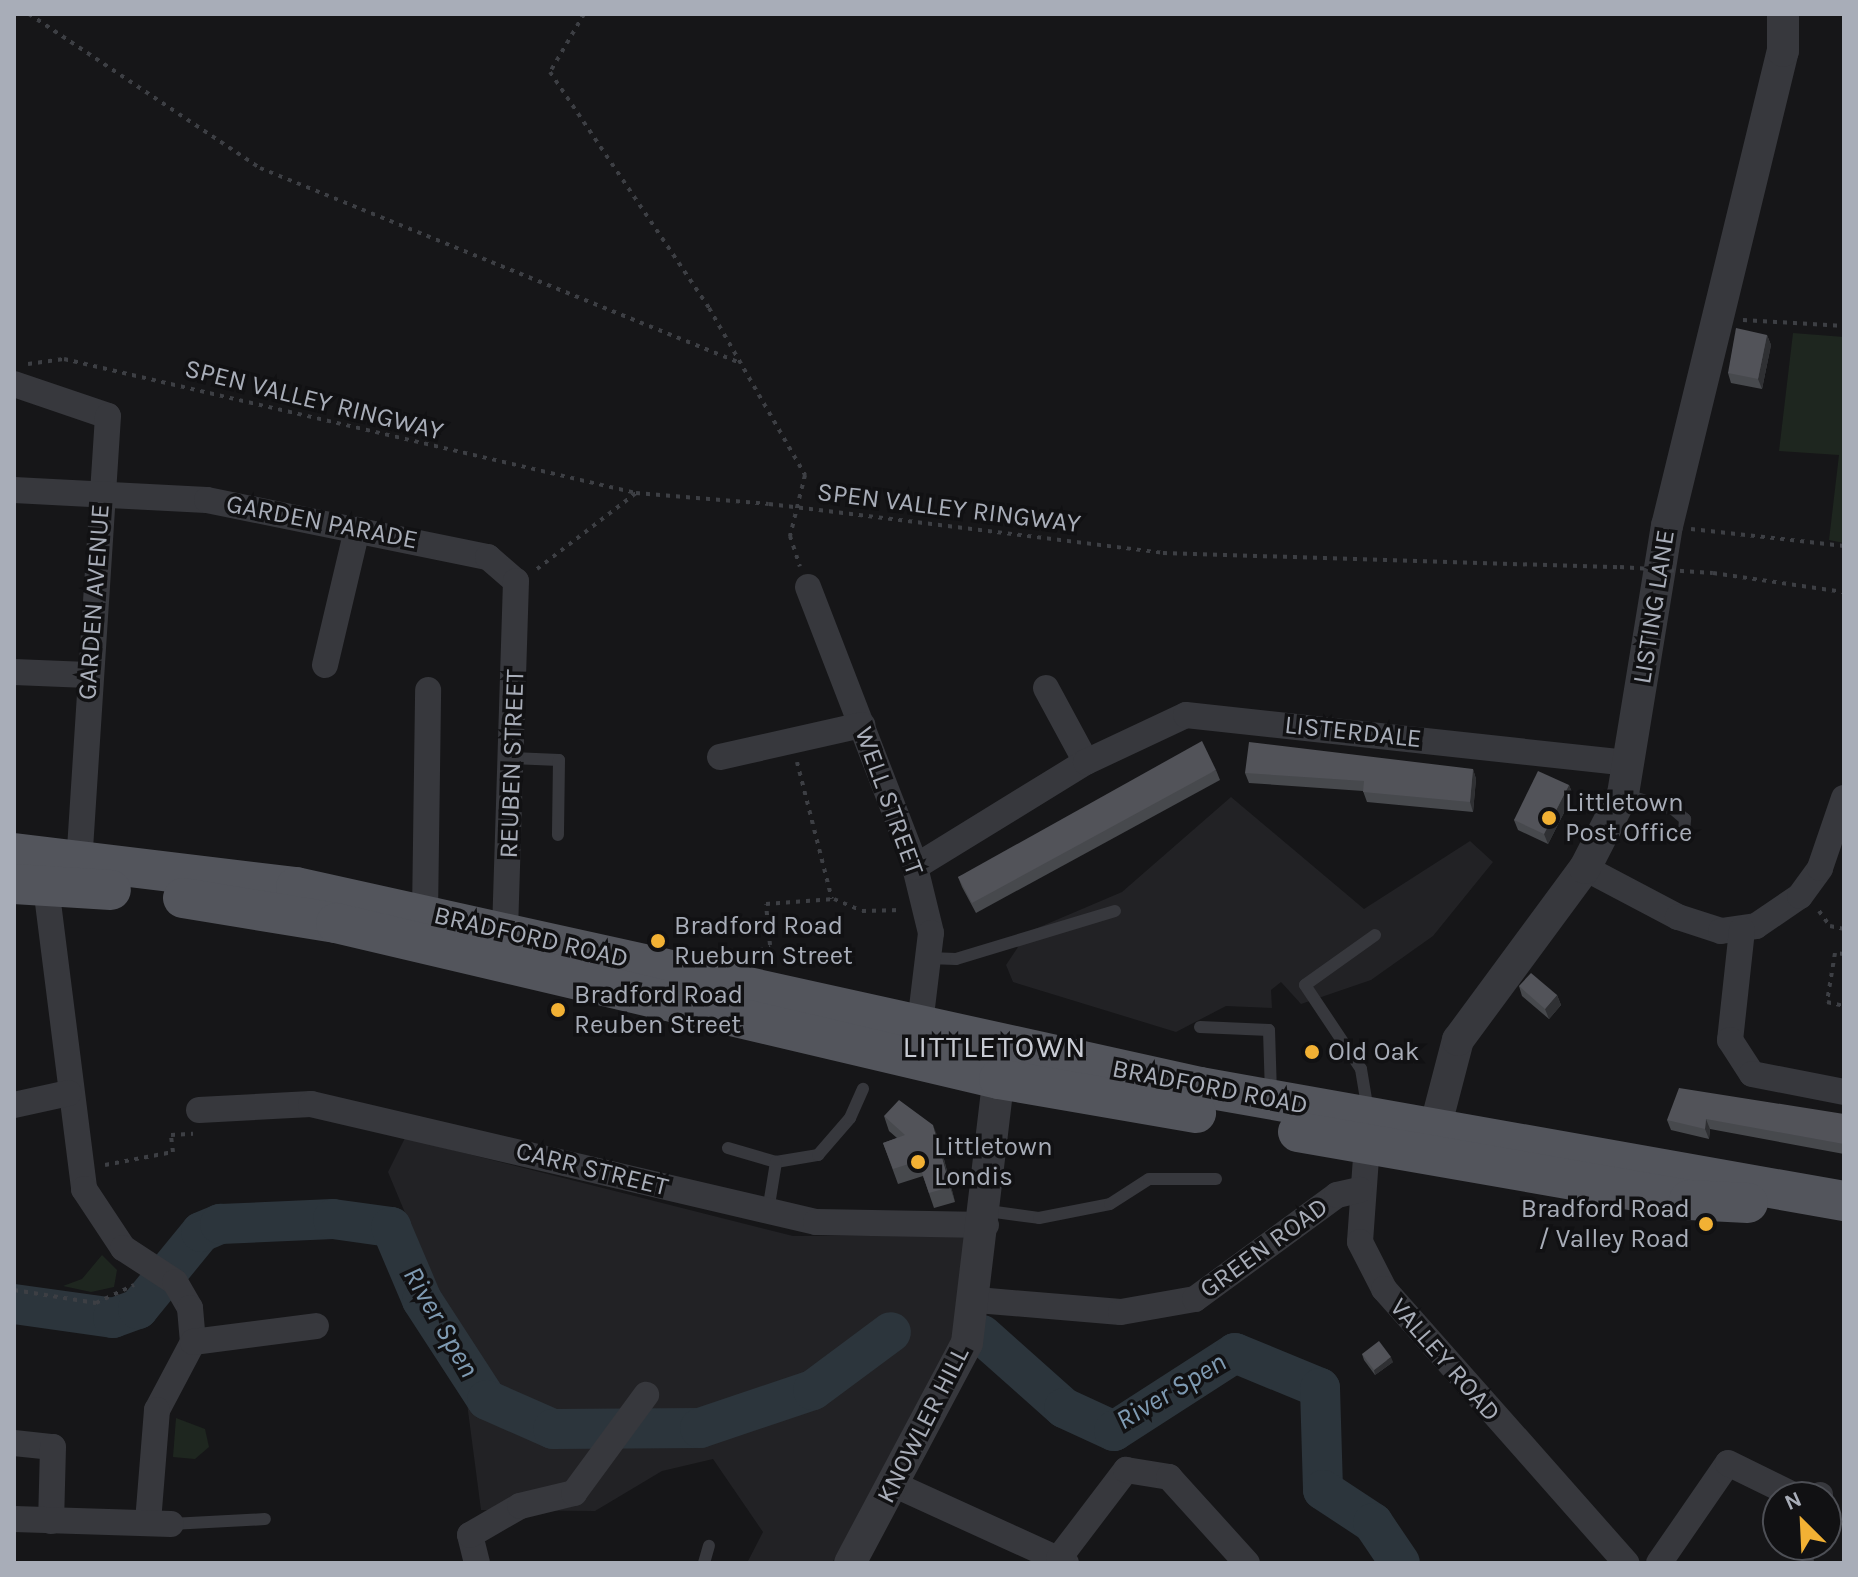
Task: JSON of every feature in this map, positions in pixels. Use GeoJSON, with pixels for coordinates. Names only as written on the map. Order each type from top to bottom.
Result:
{"type":"FeatureCollection","features":[{"type":"Feature","properties":{"kind":"main road","name":"BRADFORD ROAD"},"geometry":{"type":"LineString","coordinates":[[45,871],[296,887],[920,1024],[1001,1061],[1271,1101],[1368,1132]]}},
{"type":"Feature","properties":{"kind":"main road","name":"BRADFORD ROAD"},"geometry":{"type":"LineString","coordinates":[[45,871],[336,923],[1001,1061],[1430,1143],[1689,1200],[1844,1203]]}},
{"type":"Feature","properties":{"kind":"street","name":"LISTING LANE"},"geometry":{"type":"LineString","coordinates":[[1430,1143],[1458,1040],[1585,868],[1626,778],[1667,526],[1783,51],[1783,14]]}},
{"type":"Feature","properties":{"kind":"street","name":"GARDEN AVENUE"},"geometry":{"type":"LineString","coordinates":[[14,384],[108,416],[88,675],[45,871],[60,1032],[79,1168],[99,1221],[123,1248],[162,1272]]}},
{"type":"Feature","properties":{"kind":"street","name":"GARDEN PARADE"},"geometry":{"type":"LineString","coordinates":[[14,490],[102,492],[207,500],[488,557],[518,589]]}},
{"type":"Feature","properties":{"kind":"street"},"geometry":{"type":"LineString","coordinates":[[325,665],[357,530]]}},
{"type":"Feature","properties":{"kind":"street","name":"WELL STREET"},"geometry":{"type":"LineString","coordinates":[[808,587],[915,867],[925,910],[928,958],[920,1024]]}},
{"type":"Feature","properties":{"kind":"street","name":"REUBEN STREET"},"geometry":{"type":"LineString","coordinates":[[505,932],[518,589]]}},
{"type":"Feature","properties":{"kind":"street"},"geometry":{"type":"LineString","coordinates":[[14,672],[88,675]]}},
{"type":"Feature","properties":{"kind":"street"},"geometry":{"type":"LineString","coordinates":[[1046,688],[1086,762]]}},
{"type":"Feature","properties":{"kind":"street"},"geometry":{"type":"LineString","coordinates":[[425,914],[428,690]]}},
{"type":"Feature","properties":{"kind":"street","name":"LISTERDALE"},"geometry":{"type":"LineString","coordinates":[[915,867],[1086,762],[1186,715],[1626,778]]}},
{"type":"Feature","properties":{"kind":"street"},"geometry":{"type":"LineString","coordinates":[[720,757],[862,725]]}},
{"type":"Feature","properties":{"kind":"street"},"geometry":{"type":"LineString","coordinates":[[1585,868],[1678,917],[1742,930],[1804,889],[1820,868],[1844,798]]}},
{"type":"Feature","properties":{"kind":"street"},"geometry":{"type":"LineString","coordinates":[[1742,930],[1730,1040],[1752,1074],[1844,1092]]}},
{"type":"Feature","properties":{"kind":"street","name":"KNOWLER HILL"},"geometry":{"type":"LineString","coordinates":[[850,1563],[967,1343],[977,1300],[987,1218],[1001,1061]]}},
{"type":"Feature","properties":{"kind":"street"},"geometry":{"type":"LineString","coordinates":[[14,1105],[69,1093]]}},
{"type":"Feature","properties":{"kind":"street","name":"CARR STREET"},"geometry":{"type":"LineString","coordinates":[[199,1122],[311,1104],[816,1222],[987,1218]]}},
{"type":"Feature","properties":{"kind":"street","name":"VALLEY ROAD"},"geometry":{"type":"LineString","coordinates":[[1368,1132],[1359,1190],[1360,1242],[1384,1289],[1626,1563]]}},
{"type":"Feature","properties":{"kind":"street","name":"GREEN ROAD"},"geometry":{"type":"LineString","coordinates":[[977,1300],[1121,1312],[1195,1299],[1337,1195],[1359,1190]]}},
{"type":"Feature","properties":{"kind":"street"},"geometry":{"type":"LineString","coordinates":[[14,1519],[160,1523],[157,1410],[193,1342],[190,1308],[162,1272]]}},
{"type":"Feature","properties":{"kind":"street"},"geometry":{"type":"LineString","coordinates":[[193,1342],[316,1326]]}},
{"type":"Feature","properties":{"kind":"street"},"geometry":{"type":"LineString","coordinates":[[477,1563],[470,1535],[520,1506],[574,1493],[646,1395]]}},
{"type":"Feature","properties":{"kind":"street"},"geometry":{"type":"LineString","coordinates":[[14,1443],[53,1447],[51,1521]]}},
{"type":"Feature","properties":{"kind":"street"},"geometry":{"type":"LineString","coordinates":[[1659,1563],[1728,1463],[1774,1481]]}},
{"type":"Feature","properties":{"kind":"street"},"geometry":{"type":"LineString","coordinates":[[893,1484],[1063,1561],[1126,1470],[1169,1477],[1247,1563]]}},
{"type":"Feature","properties":{"kind":"lane"},"geometry":{"type":"LineString","coordinates":[[512,758],[559,760],[558,835]]}},
{"type":"Feature","properties":{"kind":"lane"},"geometry":{"type":"LineString","coordinates":[[1626,778],[1685,819],[1684,834]]}},
{"type":"Feature","properties":{"kind":"lane"},"geometry":{"type":"LineString","coordinates":[[928,958],[956,959],[1115,911]]}},
{"type":"Feature","properties":{"kind":"lane"},"geometry":{"type":"LineString","coordinates":[[1368,1132],[1361,1069],[1305,985],[1375,935]]}},
{"type":"Feature","properties":{"kind":"lane"},"geometry":{"type":"LineString","coordinates":[[1200,1027],[1269,1030],[1271,1101]]}},
{"type":"Feature","properties":{"kind":"lane"},"geometry":{"type":"LineString","coordinates":[[728,1148],[776,1162],[818,1155],[850,1118],[863,1089]]}},
{"type":"Feature","properties":{"kind":"lane"},"geometry":{"type":"LineString","coordinates":[[768,1211],[776,1162]]}},
{"type":"Feature","properties":{"kind":"lane"},"geometry":{"type":"LineString","coordinates":[[987,1218],[1039,1218],[1110,1204],[1149,1179],[1216,1179]]}},
{"type":"Feature","properties":{"kind":"lane"},"geometry":{"type":"LineString","coordinates":[[160,1523],[265,1519]]}},
{"type":"Feature","properties":{"kind":"lane"},"geometry":{"type":"LineString","coordinates":[[704,1563],[709,1546]]}},
{"type":"Feature","properties":{"kind":"path"},"geometry":{"type":"LineString","coordinates":[[29,14],[260,168],[740,363]]}},
{"type":"Feature","properties":{"kind":"path"},"geometry":{"type":"LineString","coordinates":[[584,14],[550,72],[561,96],[672,250],[805,475],[790,536],[808,587]]}},
{"type":"Feature","properties":{"kind":"path"},"geometry":{"type":"LineString","coordinates":[[1719,319],[1844,326]]}},
{"type":"Feature","properties":{"kind":"path","name":"SPEN VALLEY RINGWAY"},"geometry":{"type":"LineString","coordinates":[[64,359],[636,493],[769,504],[1163,553],[1620,567],[1713,573],[1844,592]]}},
{"type":"Feature","properties":{"kind":"path"},"geometry":{"type":"LineString","coordinates":[[518,589],[636,493]]}},
{"type":"Feature","properties":{"kind":"path"},"geometry":{"type":"LineString","coordinates":[[1667,526],[1844,546]]}},
{"type":"Feature","properties":{"kind":"path"},"geometry":{"type":"LineString","coordinates":[[791,741],[832,899]]}},
{"type":"Feature","properties":{"kind":"path"},"geometry":{"type":"LineString","coordinates":[[1804,889],[1830,926],[1844,929]]}},
{"type":"Feature","properties":{"kind":"path"},"geometry":{"type":"LineString","coordinates":[[745,985],[752,950],[770,945],[766,904],[832,899],[862,911],[925,910]]}},
{"type":"Feature","properties":{"kind":"path"},"geometry":{"type":"LineString","coordinates":[[1844,954],[1835,953],[1827,1002],[1844,1006]]}},
{"type":"Feature","properties":{"kind":"path"},"geometry":{"type":"LineString","coordinates":[[79,1168],[173,1152],[171,1135],[199,1122]]}},
{"type":"Feature","properties":{"kind":"path"},"geometry":{"type":"LineString","coordinates":[[14,1290],[96,1303],[162,1272]]}},
{"type":"Feature","properties":{"kind":"shaded area"},"geometry":{"type":"Polygon","coordinates":[[[1793,333],[1844,337],[1844,543],[1829,540],[1839,455],[1779,451],[1793,333]]]}},
{"type":"Feature","properties":{"kind":"shaded area"},"geometry":{"type":"Polygon","coordinates":[[[1231,797],[1364,909],[1470,841],[1493,862],[1433,936],[1371,980],[1301,1004],[1281,982],[1271,990],[1272,1008],[1226,1006],[1176,1032],[1013,982],[1006,965],[1028,932],[1122,892],[1231,797]]]}},
{"type":"Feature","properties":{"kind":"shaded area"},"geometry":{"type":"Polygon","coordinates":[[[405,1138],[793,1236],[974,1235],[950,1352],[832,1563],[747,1563],[763,1532],[713,1459],[662,1471],[595,1511],[481,1510],[459,1342],[388,1172],[405,1138]]]}},
{"type":"Feature","properties":{"kind":"shaded area"},"geometry":{"type":"Polygon","coordinates":[[[102,1255],[117,1270],[114,1287],[91,1292],[63,1286],[82,1279],[102,1255]]]}},
{"type":"Feature","properties":{"kind":"shaded area"},"geometry":{"type":"Polygon","coordinates":[[[176,1418],[205,1429],[209,1447],[195,1459],[173,1457],[176,1418]]]}},
{"type":"Feature","properties":{"kind":"building"},"geometry":{"type":"Polygon","coordinates":[[[1736,328],[1767,335],[1758,379],[1728,373],[1736,328]]]}},
{"type":"Feature","properties":{"kind":"building"},"geometry":{"type":"Polygon","coordinates":[[[1202,741],[1216,770],[972,903],[958,877],[1202,741]]]}},
{"type":"Feature","properties":{"kind":"building"},"geometry":{"type":"Polygon","coordinates":[[[1249,742],[1473,769],[1470,802],[1363,792],[1364,781],[1245,773],[1249,742]]]}},
{"type":"Feature","properties":{"kind":"building"},"geometry":{"type":"Polygon","coordinates":[[[1538,771],[1569,785],[1544,834],[1514,820],[1538,771]]]}},
{"type":"Feature","properties":{"kind":"building"},"geometry":{"type":"Polygon","coordinates":[[[1531,973],[1557,995],[1545,1009],[1519,986],[1531,973]]]}},
{"type":"Feature","properties":{"kind":"building"},"geometry":{"type":"Polygon","coordinates":[[[1679,1088],[1844,1114],[1844,1144],[1706,1119],[1705,1129],[1667,1120],[1679,1088]]]}},
{"type":"Feature","properties":{"kind":"building","name":"Littletown Londis"},"geometry":{"type":"Polygon","coordinates":[[[899,1100],[933,1125],[950,1187],[929,1193],[918,1161],[893,1169],[883,1143],[905,1135],[884,1116],[899,1100]]]}},
{"type":"Feature","properties":{"kind":"building"},"geometry":{"type":"Polygon","coordinates":[[[1379,1341],[1391,1357],[1374,1370],[1362,1354],[1379,1341]]]}},
{"type":"Feature","properties":{"kind":"waterway","name":"River Spen"},"geometry":{"type":"LineString","coordinates":[[14,1304],[113,1318],[138,1309],[201,1232],[220,1224],[333,1219],[391,1227],[422,1300],[487,1400],[553,1429],[700,1428],[813,1390],[891,1332]]}},
{"type":"Feature","properties":{"kind":"waterway","name":"River Spen"},"geometry":{"type":"LineString","coordinates":[[982,1335],[1064,1408],[1114,1431],[1235,1353],[1320,1388],[1323,1490],[1373,1523],[1400,1563]]}},
{"type":"Feature","properties":{"kind":"place","name":"Littletown Post Office"},"geometry":{"type":"Point","coordinates":[1549,818]}},
{"type":"Feature","properties":{"kind":"place","name":"Bradford Road Rueburn Street"},"geometry":{"type":"Point","coordinates":[658,941]}},
{"type":"Feature","properties":{"kind":"place","name":"Bradford Road Reuben Street"},"geometry":{"type":"Point","coordinates":[558,1010]}},
{"type":"Feature","properties":{"kind":"place","name":"Old Oak"},"geometry":{"type":"Point","coordinates":[1312,1052]}},
{"type":"Feature","properties":{"kind":"place","name":"Littletown Londis"},"geometry":{"type":"Point","coordinates":[918,1162]}},
{"type":"Feature","properties":{"kind":"place","name":"Bradford Road / Valley Road"},"geometry":{"type":"Point","coordinates":[1706,1224]}},
{"type":"Feature","properties":{"kind":"district","name":"LITTLETOWN"},"geometry":{"type":"Point","coordinates":[995,1047]}}]}
